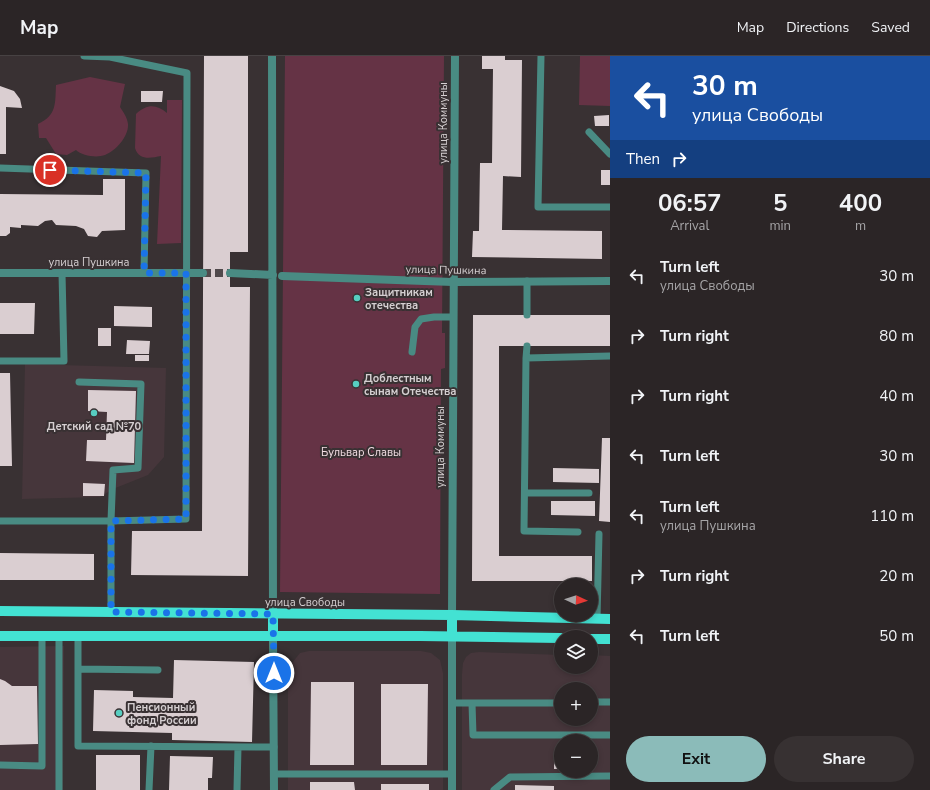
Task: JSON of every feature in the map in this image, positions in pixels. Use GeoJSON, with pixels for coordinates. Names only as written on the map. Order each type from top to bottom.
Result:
{"type":"FeatureCollection","features":[{"type":"Feature","properties":{"kind":"main road","name":"улица Свободы"},"geometry":{"type":"LineString","coordinates":[[0,611],[452,615],[554,618]]}},
{"type":"Feature","properties":{"kind":"main road"},"geometry":{"type":"LineString","coordinates":[[273,614],[273,636]]}},
{"type":"Feature","properties":{"kind":"main road","name":"улица Коммуны"},"geometry":{"type":"LineString","coordinates":[[452,615],[452,636]]}},
{"type":"Feature","properties":{"kind":"main road","name":"улица Свободы"},"geometry":{"type":"LineString","coordinates":[[598,619],[610,618]]}},
{"type":"Feature","properties":{"kind":"main road"},"geometry":{"type":"LineString","coordinates":[[0,636],[452,636],[554,638]]}},
{"type":"Feature","properties":{"kind":"main road"},"geometry":{"type":"LineString","coordinates":[[598,638],[610,639]]}},
{"type":"Feature","properties":{"kind":"street"},"geometry":{"type":"LineString","coordinates":[[272,56],[273,614]]}},
{"type":"Feature","properties":{"kind":"street","name":"улица Коммуны"},"geometry":{"type":"LineString","coordinates":[[452,615],[455,56]]}},
{"type":"Feature","properties":{"kind":"street","name":"улица Пушкина"},"geometry":{"type":"LineString","coordinates":[[0,273],[203,273]]}},
{"type":"Feature","properties":{"kind":"street"},"geometry":{"type":"LineString","coordinates":[[230,273],[273,275]]}},
{"type":"Feature","properties":{"kind":"street","name":"улица Пушкина"},"geometry":{"type":"LineString","coordinates":[[282,276],[453,282],[610,281]]}},
{"type":"Feature","properties":{"kind":"street"},"geometry":{"type":"LineString","coordinates":[[273,636],[274,790]]}},
{"type":"Feature","properties":{"kind":"street","name":"улица Коммуны"},"geometry":{"type":"LineString","coordinates":[[452,636],[452,790]]}},
{"type":"Feature","properties":{"kind":"lane"},"geometry":{"type":"LineString","coordinates":[[0,521],[186,519],[187,74],[110,57],[84,56]]}},
{"type":"Feature","properties":{"kind":"lane"},"geometry":{"type":"LineString","coordinates":[[541,56],[538,208],[610,207]]}},
{"type":"Feature","properties":{"kind":"lane"},"geometry":{"type":"LineString","coordinates":[[590,132],[610,154]]}},
{"type":"Feature","properties":{"kind":"lane"},"geometry":{"type":"LineString","coordinates":[[0,168],[146,173],[144,273]]}},
{"type":"Feature","properties":{"kind":"lane"},"geometry":{"type":"LineString","coordinates":[[0,361],[64,361],[62,273]]}},
{"type":"Feature","properties":{"kind":"lane"},"geometry":{"type":"LineString","coordinates":[[527,281],[527,315]]}},
{"type":"Feature","properties":{"kind":"lane"},"geometry":{"type":"LineString","coordinates":[[412,352],[414,327],[421,319],[453,317]]}},
{"type":"Feature","properties":{"kind":"lane"},"geometry":{"type":"LineString","coordinates":[[527,346],[524,531],[578,532]]}},
{"type":"Feature","properties":{"kind":"lane"},"geometry":{"type":"LineString","coordinates":[[526,358],[610,356]]}},
{"type":"Feature","properties":{"kind":"lane"},"geometry":{"type":"LineString","coordinates":[[79,382],[141,384],[138,468],[114,470],[111,521],[111,612]]}},
{"type":"Feature","properties":{"kind":"lane"},"geometry":{"type":"LineString","coordinates":[[524,493],[589,493]]}},
{"type":"Feature","properties":{"kind":"lane"},"geometry":{"type":"LineString","coordinates":[[598,578],[599,534]]}},
{"type":"Feature","properties":{"kind":"lane"},"geometry":{"type":"LineString","coordinates":[[0,765],[42,766],[42,636]]}},
{"type":"Feature","properties":{"kind":"lane"},"geometry":{"type":"LineString","coordinates":[[58,790],[59,636]]}},
{"type":"Feature","properties":{"kind":"lane"},"geometry":{"type":"LineString","coordinates":[[78,636],[78,746],[274,747]]}},
{"type":"Feature","properties":{"kind":"lane"},"geometry":{"type":"LineString","coordinates":[[78,669],[158,670]]}},
{"type":"Feature","properties":{"kind":"lane"},"geometry":{"type":"LineString","coordinates":[[452,703],[554,702]]}},
{"type":"Feature","properties":{"kind":"lane"},"geometry":{"type":"LineString","coordinates":[[598,702],[610,702]]}},
{"type":"Feature","properties":{"kind":"lane"},"geometry":{"type":"LineString","coordinates":[[472,703],[473,735],[610,735]]}},
{"type":"Feature","properties":{"kind":"lane"},"geometry":{"type":"LineString","coordinates":[[149,790],[151,746]]}},
{"type":"Feature","properties":{"kind":"lane"},"geometry":{"type":"LineString","coordinates":[[237,790],[238,747]]}},
{"type":"Feature","properties":{"kind":"lane"},"geometry":{"type":"LineString","coordinates":[[274,774],[452,774]]}},
{"type":"Feature","properties":{"kind":"lane"},"geometry":{"type":"LineString","coordinates":[[494,790],[510,777],[610,776]]}},
{"type":"Feature","properties":{"kind":"shaded area","name":"Детский сад №70"},"geometry":{"type":"Polygon","coordinates":[[[25,364],[166,368],[164,457],[148,475],[113,489],[100,497],[22,499],[25,364]]]}},
{"type":"Feature","properties":{"kind":"shaded area"},"geometry":{"type":"Polygon","coordinates":[[[64,646],[63,790],[0,790],[0,647],[64,646]]]}},
{"type":"Feature","properties":{"kind":"shaded area"},"geometry":{"type":"Polygon","coordinates":[[[309,651],[421,651],[431,653],[440,660],[443,673],[443,790],[288,790],[288,668],[300,653],[309,651]]]}},
{"type":"Feature","properties":{"kind":"shaded area"},"geometry":{"type":"Polygon","coordinates":[[[479,652],[554,655],[554,674],[598,674],[598,655],[610,656],[610,790],[462,790],[462,674],[463,663],[466,657],[471,653],[479,652]]]}},
{"type":"Feature","properties":{"kind":"green space","name":"Бульвар Славы"},"geometry":{"type":"Polygon","coordinates":[[[285,56],[444,56],[442,333],[445,333],[445,368],[441,369],[440,594],[280,592],[285,56]]]}},
{"type":"Feature","properties":{"kind":"green space"},"geometry":{"type":"Polygon","coordinates":[[[580,56],[610,56],[610,106],[579,105],[580,56]]]}},
{"type":"Feature","properties":{"kind":"green space"},"geometry":{"type":"Polygon","coordinates":[[[90,77],[125,84],[120,107],[128,122],[128,129],[124,138],[117,147],[105,155],[90,156],[82,154],[76,150],[67,155],[56,154],[46,138],[39,138],[38,124],[44,121],[52,113],[55,103],[56,85],[90,77]]]}},
{"type":"Feature","properties":{"kind":"green space"},"geometry":{"type":"Polygon","coordinates":[[[167,100],[182,100],[181,243],[157,244],[161,156],[146,158],[139,155],[137,152],[135,148],[136,114],[144,108],[152,106],[167,113],[167,100]]]}},
{"type":"Feature","properties":{"kind":"building"},"geometry":{"type":"Polygon","coordinates":[[[204,56],[248,56],[248,252],[230,252],[230,287],[250,287],[248,576],[131,575],[132,531],[202,531],[204,56]]]}},
{"type":"Feature","properties":{"kind":"building"},"geometry":{"type":"Polygon","coordinates":[[[482,56],[505,56],[505,60],[522,60],[521,177],[503,176],[502,230],[602,231],[602,259],[472,257],[473,231],[479,231],[480,163],[492,163],[493,69],[482,69],[482,56]]]}},
{"type":"Feature","properties":{"kind":"building"},"geometry":{"type":"Polygon","coordinates":[[[0,86],[14,91],[20,99],[22,108],[6,107],[6,154],[0,154],[0,86]]]}},
{"type":"Feature","properties":{"kind":"building"},"geometry":{"type":"Polygon","coordinates":[[[141,91],[163,91],[162,102],[141,102],[141,91]]]}},
{"type":"Feature","properties":{"kind":"building"},"geometry":{"type":"Polygon","coordinates":[[[609,115],[609,126],[595,126],[594,116],[609,115]]]}},
{"type":"Feature","properties":{"kind":"building"},"geometry":{"type":"Polygon","coordinates":[[[601,170],[610,170],[610,185],[601,185],[601,170]]]}},
{"type":"Feature","properties":{"kind":"building"},"geometry":{"type":"Polygon","coordinates":[[[103,179],[125,179],[125,230],[102,231],[97,237],[88,236],[84,229],[76,226],[56,225],[52,220],[45,221],[38,226],[21,225],[21,228],[10,227],[10,233],[6,236],[0,236],[0,194],[103,195],[103,179]]]}},
{"type":"Feature","properties":{"kind":"building"},"geometry":{"type":"Polygon","coordinates":[[[0,303],[35,303],[34,334],[0,334],[0,303]]]}},
{"type":"Feature","properties":{"kind":"building"},"geometry":{"type":"Polygon","coordinates":[[[114,306],[152,307],[152,327],[114,326],[114,306]]]}},
{"type":"Feature","properties":{"kind":"building"},"geometry":{"type":"Polygon","coordinates":[[[473,315],[610,315],[610,346],[499,346],[499,556],[592,556],[592,578],[554,578],[554,581],[472,581],[473,315]]]}},
{"type":"Feature","properties":{"kind":"building"},"geometry":{"type":"Polygon","coordinates":[[[98,328],[111,328],[111,346],[98,346],[98,328]]]}},
{"type":"Feature","properties":{"kind":"building"},"geometry":{"type":"Polygon","coordinates":[[[127,340],[150,341],[149,354],[126,354],[127,340]]]}},
{"type":"Feature","properties":{"kind":"building"},"geometry":{"type":"Polygon","coordinates":[[[135,355],[149,355],[149,361],[135,361],[135,355]]]}},
{"type":"Feature","properties":{"kind":"building"},"geometry":{"type":"Polygon","coordinates":[[[0,373],[10,373],[12,466],[0,466],[0,373]]]}},
{"type":"Feature","properties":{"kind":"building"},"geometry":{"type":"Polygon","coordinates":[[[88,390],[136,391],[134,463],[86,461],[87,440],[106,440],[107,412],[88,411],[88,390]]]}},
{"type":"Feature","properties":{"kind":"building"},"geometry":{"type":"Polygon","coordinates":[[[602,438],[610,438],[610,522],[599,521],[602,438]]]}},
{"type":"Feature","properties":{"kind":"building"},"geometry":{"type":"Polygon","coordinates":[[[553,468],[599,469],[599,483],[553,482],[553,468]]]}},
{"type":"Feature","properties":{"kind":"building"},"geometry":{"type":"Polygon","coordinates":[[[83,483],[105,484],[104,496],[83,496],[83,483]]]}},
{"type":"Feature","properties":{"kind":"building"},"geometry":{"type":"Polygon","coordinates":[[[551,501],[595,501],[595,516],[551,515],[551,501]]]}},
{"type":"Feature","properties":{"kind":"building"},"geometry":{"type":"Polygon","coordinates":[[[0,553],[94,554],[94,580],[0,580],[0,553]]]}},
{"type":"Feature","properties":{"kind":"building"},"geometry":{"type":"Polygon","coordinates":[[[174,660],[254,662],[252,742],[172,740],[172,733],[93,731],[94,690],[133,691],[133,697],[173,698],[174,660]]]}},
{"type":"Feature","properties":{"kind":"building"},"geometry":{"type":"Polygon","coordinates":[[[0,679],[12,686],[37,686],[38,744],[0,745],[0,679]]]}},
{"type":"Feature","properties":{"kind":"building"},"geometry":{"type":"Polygon","coordinates":[[[311,682],[354,682],[354,765],[310,765],[311,682]]]}},
{"type":"Feature","properties":{"kind":"building"},"geometry":{"type":"Polygon","coordinates":[[[381,684],[428,684],[427,765],[381,765],[381,684]]]}},
{"type":"Feature","properties":{"kind":"building"},"geometry":{"type":"Polygon","coordinates":[[[96,755],[140,755],[140,790],[96,790],[96,755]]]}},
{"type":"Feature","properties":{"kind":"building"},"geometry":{"type":"Polygon","coordinates":[[[170,756],[213,757],[212,778],[208,778],[208,790],[169,790],[170,756]]]}},
{"type":"Feature","properties":{"kind":"building"},"geometry":{"type":"Polygon","coordinates":[[[310,782],[354,782],[355,790],[310,790],[310,782]]]}},
{"type":"Feature","properties":{"kind":"building"},"geometry":{"type":"Polygon","coordinates":[[[381,784],[429,784],[429,790],[381,790],[381,784]]]}},
{"type":"Feature","properties":{"kind":"building"},"geometry":{"type":"Polygon","coordinates":[[[515,785],[554,786],[554,790],[515,790],[515,785]]]}},
{"type":"Feature","properties":{"kind":"tunnel"},"geometry":{"type":"LineString","coordinates":[[203,273],[230,273]]}},
{"type":"Feature","properties":{"kind":"place","name":"Защитникам отечества"},"geometry":{"type":"Point","coordinates":[357,298]}},
{"type":"Feature","properties":{"kind":"place","name":"Доблестным сынам Отечества"},"geometry":{"type":"Point","coordinates":[356,384]}},
{"type":"Feature","properties":{"kind":"place","name":"Детский сад №70"},"geometry":{"type":"Point","coordinates":[94,413]}},
{"type":"Feature","properties":{"kind":"place","name":"Пенсионный фонд России"},"geometry":{"type":"Point","coordinates":[119,713]}},
{"type":"Feature","properties":{"kind":"route"},"geometry":{"type":"LineString","coordinates":[[50,170],[146,173],[144,273],[186,273],[186,519],[111,521],[111,612],[273,614],[274,673]]}}]}
